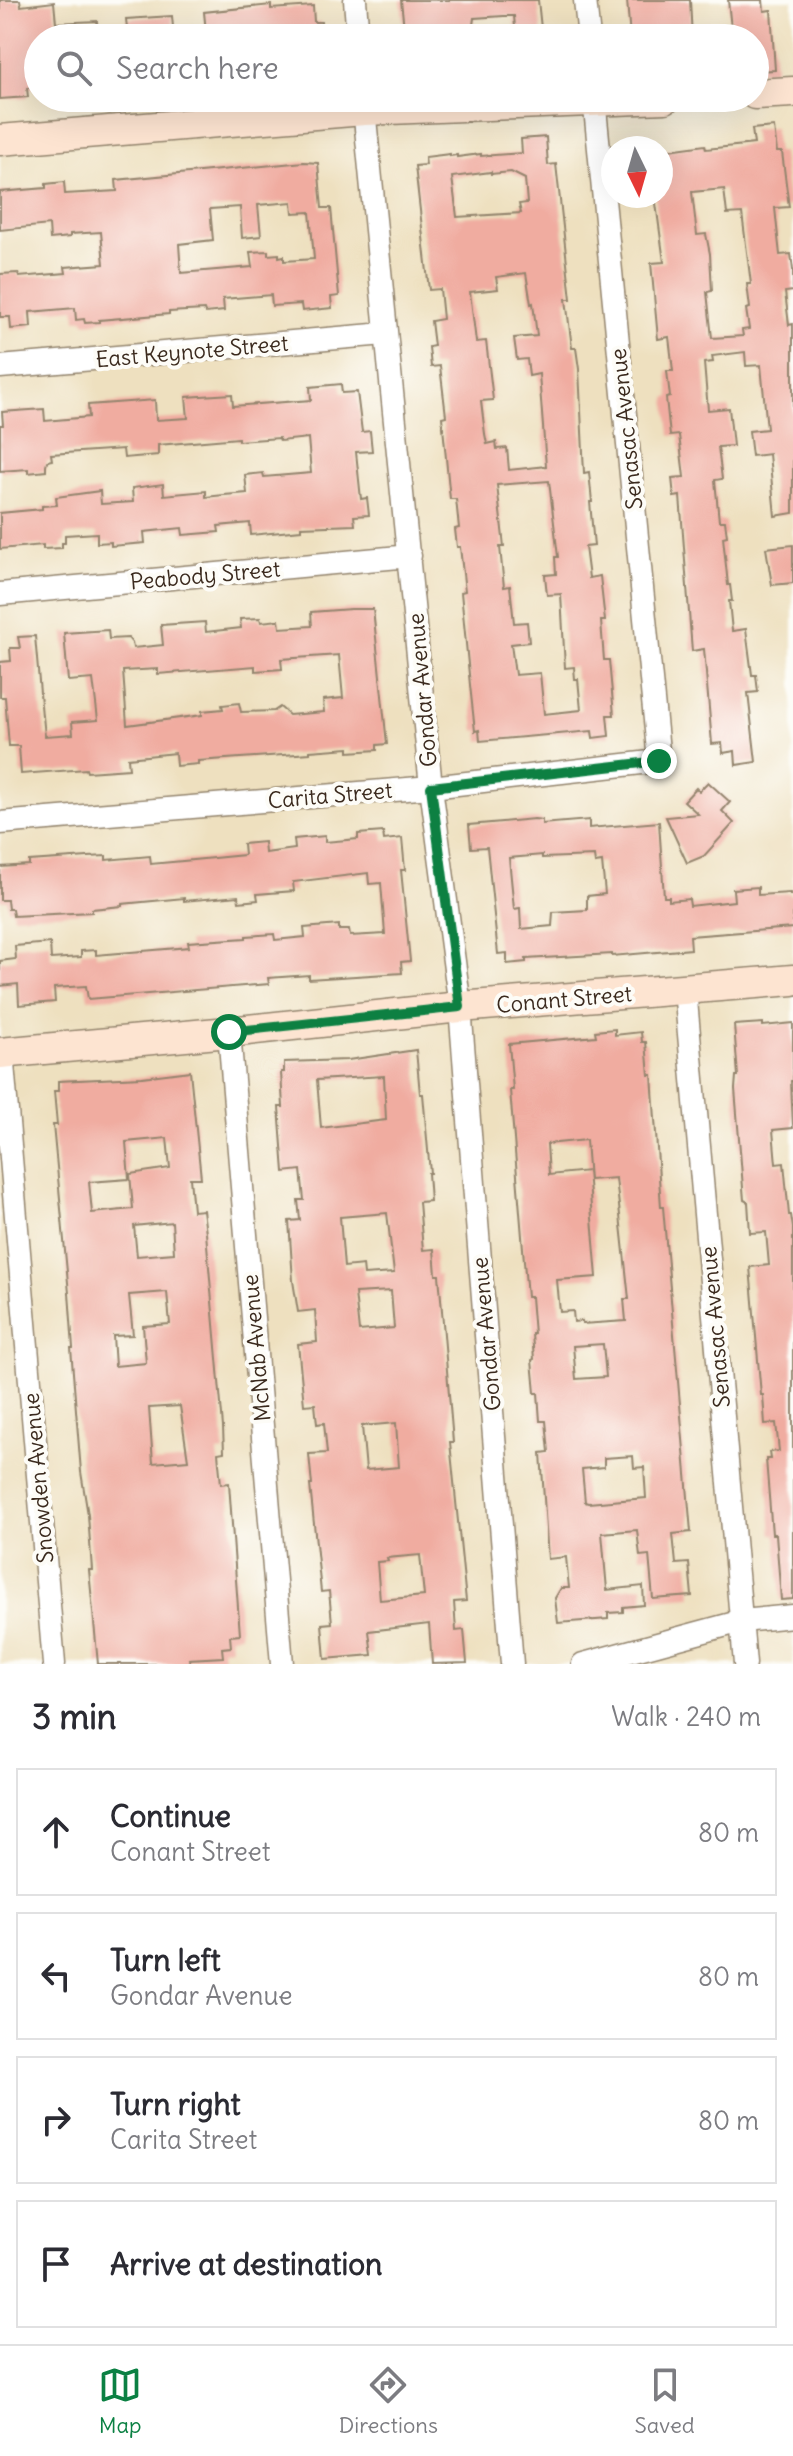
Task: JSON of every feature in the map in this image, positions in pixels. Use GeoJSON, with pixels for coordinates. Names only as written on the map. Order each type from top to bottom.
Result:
{"type":"FeatureCollection","features":[{"type":"Feature","properties":{"kind":"street"},"geometry":{"type":"LineString","coordinates":[[355,0],[357,24]]}},
{"type":"Feature","properties":{"kind":"street"},"geometry":{"type":"LineString","coordinates":[[585,0],[588,24]]}},
{"type":"Feature","properties":{"kind":"street"},"geometry":{"type":"LineString","coordinates":[[769,93],[793,92]]}},
{"type":"Feature","properties":{"kind":"street"},"geometry":{"type":"LineString","coordinates":[[0,140],[283,112]]}},
{"type":"Feature","properties":{"kind":"street","name":"Gondar Avenue"},"geometry":{"type":"LineString","coordinates":[[365,112],[431,787],[460,1007],[512,1664]]}},
{"type":"Feature","properties":{"kind":"street","name":"Senasac Avenue"},"geometry":{"type":"LineString","coordinates":[[595,112],[659,761]]}},
{"type":"Feature","properties":{"kind":"street","name":"East Keynote Street"},"geometry":{"type":"LineString","coordinates":[[0,367],[385,334]]}},
{"type":"Feature","properties":{"kind":"street","name":"Peabody Street"},"geometry":{"type":"LineString","coordinates":[[0,594],[410,556]]}},
{"type":"Feature","properties":{"kind":"street","name":"Carita Street"},"geometry":{"type":"LineString","coordinates":[[0,823],[431,787],[659,761]]}},
{"type":"Feature","properties":{"kind":"street","name":"Conant Street"},"geometry":{"type":"LineString","coordinates":[[1,1052],[460,1007],[793,980]]}},
{"type":"Feature","properties":{"kind":"street","name":"Senasac Avenue"},"geometry":{"type":"LineString","coordinates":[[685,989],[745,1664]]}},
{"type":"Feature","properties":{"kind":"street","name":"McNab Avenue"},"geometry":{"type":"LineString","coordinates":[[229,1032],[282,1664]]}},
{"type":"Feature","properties":{"kind":"street","name":"Snowden Avenue"},"geometry":{"type":"LineString","coordinates":[[1,1052],[54,1664]]}},
{"type":"Feature","properties":{"kind":"street"},"geometry":{"type":"LineString","coordinates":[[583,1664],[742,1621],[793,1616]]}},
{"type":"Feature","properties":{"kind":"building"},"geometry":{"type":"Polygon","coordinates":[[[0,0],[20,0],[21,6],[54,2],[56,23],[97,21],[97,24],[24,24],[24,97],[0,99],[0,0]]]}},
{"type":"Feature","properties":{"kind":"building"},"geometry":{"type":"Polygon","coordinates":[[[401,0],[538,0],[541,24],[515,24],[514,16],[504,16],[474,18],[473,24],[404,24],[401,0]]]}},
{"type":"Feature","properties":{"kind":"building"},"geometry":{"type":"Polygon","coordinates":[[[627,0],[690,0],[691,24],[629,24],[627,0]]]}},
{"type":"Feature","properties":{"kind":"building"},"geometry":{"type":"Polygon","coordinates":[[[728,0],[763,0],[764,11],[771,10],[775,70],[769,70],[769,24],[731,24],[728,0]]]}},
{"type":"Feature","properties":{"kind":"building"},"geometry":{"type":"Polygon","coordinates":[[[271,5],[271,9],[313,6],[314,22],[321,24],[205,24],[204,12],[271,5]]]}},
{"type":"Feature","properties":{"kind":"building"},"geometry":{"type":"Polygon","coordinates":[[[172,16],[173,24],[127,24],[126,19],[172,16]]]}},
{"type":"Feature","properties":{"kind":"building"},"geometry":{"type":"Polygon","coordinates":[[[774,127],[777,152],[782,152],[789,207],[775,208],[780,255],[791,254],[793,270],[793,291],[785,292],[789,325],[793,324],[793,513],[775,516],[769,454],[752,456],[749,431],[767,429],[761,365],[746,366],[745,352],[712,356],[713,362],[704,363],[708,410],[729,408],[733,446],[718,447],[722,479],[715,480],[719,521],[725,521],[727,536],[723,537],[732,601],[729,601],[732,631],[746,629],[752,675],[756,675],[758,692],[748,693],[756,762],[736,765],[735,751],[723,753],[722,743],[712,744],[704,649],[692,651],[680,496],[674,497],[672,478],[684,477],[679,435],[670,436],[666,398],[670,397],[667,371],[673,371],[669,337],[658,339],[651,263],[664,262],[657,208],[673,208],[673,149],[754,144],[752,129],[774,127]],[[724,189],[692,192],[697,235],[706,234],[710,254],[712,291],[707,292],[712,338],[743,336],[742,330],[749,329],[747,284],[751,284],[742,213],[727,214],[724,189]]]}},
{"type":"Feature","properties":{"kind":"building"},"geometry":{"type":"Polygon","coordinates":[[[546,137],[548,165],[556,164],[571,299],[566,299],[572,348],[576,348],[579,369],[584,473],[589,472],[592,502],[594,546],[585,547],[589,578],[600,576],[605,621],[601,621],[604,660],[609,660],[614,715],[607,715],[609,736],[593,738],[592,731],[480,741],[479,730],[475,731],[461,592],[465,591],[455,529],[459,528],[456,499],[450,499],[440,366],[431,367],[429,347],[434,346],[431,321],[443,319],[440,289],[429,290],[415,166],[426,165],[425,157],[522,153],[521,139],[546,137]],[[511,172],[452,177],[457,217],[521,213],[519,204],[527,203],[525,179],[511,172]],[[526,273],[496,277],[498,289],[470,292],[476,342],[486,341],[493,400],[481,401],[487,444],[496,442],[497,449],[507,448],[509,470],[546,466],[539,374],[529,376],[527,359],[517,360],[514,338],[537,336],[526,273]],[[549,481],[497,485],[504,547],[500,547],[504,587],[510,586],[514,623],[527,622],[529,642],[511,644],[515,675],[540,673],[544,714],[581,710],[574,667],[565,668],[561,594],[547,595],[545,575],[556,574],[555,557],[558,557],[549,481]]]}},
{"type":"Feature","properties":{"kind":"building"},"geometry":{"type":"Polygon","coordinates":[[[318,163],[322,208],[331,208],[339,296],[331,297],[332,308],[302,311],[301,304],[272,306],[271,295],[223,299],[224,311],[169,312],[85,323],[84,319],[76,320],[75,308],[30,312],[31,327],[11,329],[10,317],[0,317],[0,274],[18,273],[19,277],[66,273],[65,267],[104,264],[101,232],[50,239],[49,225],[0,230],[0,192],[46,188],[46,184],[64,182],[65,194],[117,191],[116,180],[318,163]],[[292,202],[258,205],[261,236],[242,238],[240,207],[210,209],[213,240],[179,244],[181,273],[252,267],[250,252],[268,251],[268,255],[284,256],[284,261],[314,259],[310,212],[293,213],[292,202]]]}},
{"type":"Feature","properties":{"kind":"building"},"geometry":{"type":"Polygon","coordinates":[[[341,384],[342,393],[357,392],[362,432],[370,431],[372,451],[356,452],[361,499],[367,498],[369,515],[354,516],[355,525],[301,527],[301,530],[251,535],[250,523],[218,526],[219,532],[183,535],[182,528],[144,532],[145,543],[111,546],[111,542],[97,543],[97,533],[65,535],[62,548],[43,549],[43,545],[0,549],[0,513],[57,505],[56,497],[100,491],[101,504],[133,502],[132,488],[163,484],[164,495],[206,491],[206,497],[247,493],[245,475],[263,473],[264,477],[311,473],[308,438],[238,441],[238,438],[158,445],[158,455],[124,458],[123,449],[51,454],[52,460],[47,461],[46,471],[0,471],[2,412],[44,409],[45,421],[89,417],[88,405],[155,400],[156,420],[188,418],[186,397],[232,394],[233,406],[311,400],[310,387],[341,384]]]}},
{"type":"Feature","properties":{"kind":"building"},"geometry":{"type":"Polygon","coordinates":[[[793,545],[793,583],[772,585],[766,548],[793,545]]]}},
{"type":"Feature","properties":{"kind":"building"},"geometry":{"type":"Polygon","coordinates":[[[373,609],[387,744],[377,745],[377,750],[349,752],[349,748],[310,751],[198,761],[198,764],[176,766],[175,753],[128,758],[129,769],[21,774],[19,746],[9,746],[5,697],[0,697],[0,662],[11,661],[10,648],[20,648],[18,637],[35,636],[45,736],[73,734],[72,722],[98,720],[93,679],[68,681],[64,633],[108,630],[109,639],[128,638],[133,648],[163,645],[161,625],[205,622],[206,632],[241,628],[240,619],[260,618],[261,622],[279,620],[280,628],[312,626],[311,612],[373,609]],[[339,655],[281,659],[282,669],[255,671],[255,666],[158,674],[158,669],[123,671],[127,725],[202,715],[202,711],[223,709],[222,705],[239,703],[241,712],[274,711],[280,707],[289,715],[324,712],[323,700],[343,698],[339,655]]]}},
{"type":"Feature","properties":{"kind":"building"},"geometry":{"type":"Polygon","coordinates":[[[708,782],[730,802],[722,811],[734,823],[704,856],[687,863],[666,817],[698,814],[684,801],[696,788],[699,791],[708,782]]]}},
{"type":"Feature","properties":{"kind":"building"},"geometry":{"type":"Polygon","coordinates":[[[534,819],[542,820],[542,824],[589,820],[589,828],[659,822],[664,897],[669,897],[669,901],[689,899],[690,906],[734,901],[733,889],[758,887],[758,895],[790,893],[793,895],[793,928],[690,936],[691,949],[526,959],[526,962],[507,964],[507,953],[498,954],[487,847],[471,848],[469,825],[534,819]],[[542,855],[509,858],[514,909],[520,908],[521,929],[552,926],[553,912],[587,910],[587,896],[605,894],[602,862],[595,863],[594,856],[542,858],[542,855]]]}},
{"type":"Feature","properties":{"kind":"building"},"geometry":{"type":"Polygon","coordinates":[[[383,832],[384,840],[402,838],[405,870],[401,870],[410,961],[401,962],[402,973],[309,979],[309,975],[268,978],[269,984],[88,999],[86,986],[54,988],[55,1002],[19,1005],[18,984],[0,986],[0,961],[16,959],[15,946],[50,943],[51,959],[81,957],[81,951],[96,950],[96,955],[189,947],[188,942],[246,936],[274,934],[275,940],[305,937],[304,928],[339,925],[339,930],[349,930],[350,936],[385,934],[381,883],[369,884],[368,873],[293,882],[294,891],[257,894],[258,900],[239,902],[238,896],[184,901],[184,898],[122,904],[92,909],[92,912],[13,916],[7,900],[0,900],[0,867],[29,865],[29,861],[106,856],[106,860],[150,856],[151,864],[244,855],[243,844],[264,842],[265,853],[295,849],[294,839],[325,836],[325,842],[358,839],[358,834],[383,832]]]}},
{"type":"Feature","properties":{"kind":"building"},"geometry":{"type":"Polygon","coordinates":[[[763,1023],[763,1026],[793,1023],[793,1128],[773,1130],[776,1164],[784,1163],[793,1228],[793,1599],[781,1600],[766,1459],[770,1459],[769,1452],[779,1451],[776,1423],[765,1424],[750,1267],[769,1265],[766,1232],[750,1233],[748,1202],[744,1200],[735,1089],[738,1076],[734,1025],[763,1023]]]}},
{"type":"Feature","properties":{"kind":"building"},"geometry":{"type":"Polygon","coordinates":[[[615,1029],[615,1035],[641,1032],[642,1042],[646,1042],[649,1075],[652,1075],[691,1532],[673,1534],[676,1564],[689,1563],[692,1596],[653,1599],[649,1555],[640,1556],[637,1530],[602,1533],[607,1590],[643,1586],[644,1605],[623,1607],[623,1612],[608,1613],[608,1619],[558,1623],[555,1598],[561,1588],[569,1588],[566,1557],[548,1559],[541,1453],[549,1452],[546,1421],[540,1421],[538,1393],[535,1393],[532,1360],[534,1334],[531,1297],[527,1297],[509,1044],[596,1036],[595,1031],[615,1029]],[[586,1140],[547,1144],[549,1175],[588,1171],[597,1277],[557,1280],[560,1312],[573,1311],[574,1322],[582,1321],[582,1324],[626,1321],[624,1299],[629,1299],[616,1178],[589,1180],[586,1140]],[[603,1344],[573,1346],[576,1379],[606,1377],[603,1344]],[[633,1456],[604,1458],[604,1467],[582,1469],[585,1502],[646,1498],[644,1467],[634,1468],[633,1456]]]}},
{"type":"Feature","properties":{"kind":"building"},"geometry":{"type":"Polygon","coordinates":[[[416,1050],[430,1173],[430,1201],[419,1202],[423,1250],[434,1249],[436,1275],[439,1275],[453,1442],[450,1442],[466,1601],[454,1602],[456,1631],[464,1630],[467,1663],[432,1664],[429,1624],[369,1631],[372,1655],[325,1659],[322,1624],[332,1623],[329,1591],[321,1592],[309,1454],[327,1453],[324,1423],[317,1424],[315,1404],[304,1405],[298,1344],[317,1342],[315,1310],[298,1312],[289,1221],[300,1220],[298,1200],[304,1200],[301,1170],[284,1172],[279,1107],[283,1107],[281,1072],[284,1072],[284,1062],[348,1060],[416,1050]],[[384,1076],[317,1080],[321,1128],[386,1120],[384,1076]],[[387,1213],[340,1217],[344,1267],[363,1265],[364,1275],[394,1273],[387,1213]],[[391,1291],[355,1293],[359,1331],[394,1328],[391,1291]],[[396,1423],[362,1426],[366,1470],[399,1467],[396,1423]],[[420,1555],[387,1558],[388,1561],[377,1562],[380,1600],[424,1596],[420,1555]]]}},
{"type":"Feature","properties":{"kind":"building"},"geometry":{"type":"Polygon","coordinates":[[[190,1071],[201,1178],[190,1178],[193,1211],[203,1210],[223,1427],[224,1452],[218,1453],[221,1484],[229,1483],[240,1635],[230,1636],[231,1647],[222,1648],[223,1657],[189,1659],[190,1664],[98,1664],[89,1570],[92,1570],[88,1515],[81,1472],[69,1293],[53,1125],[57,1125],[54,1091],[58,1091],[58,1081],[190,1071]],[[167,1138],[126,1142],[129,1179],[89,1182],[92,1213],[133,1209],[130,1174],[170,1168],[167,1138]],[[172,1222],[134,1226],[137,1256],[174,1253],[172,1222]],[[167,1292],[129,1295],[133,1335],[113,1336],[115,1366],[146,1363],[143,1326],[170,1324],[167,1292]],[[180,1406],[149,1408],[153,1463],[188,1460],[180,1406]]]}},
{"type":"Feature","properties":{"kind":"route"},"geometry":{"type":"LineString","coordinates":[[229,1032],[460,1007],[431,787],[659,761]]}}]}
